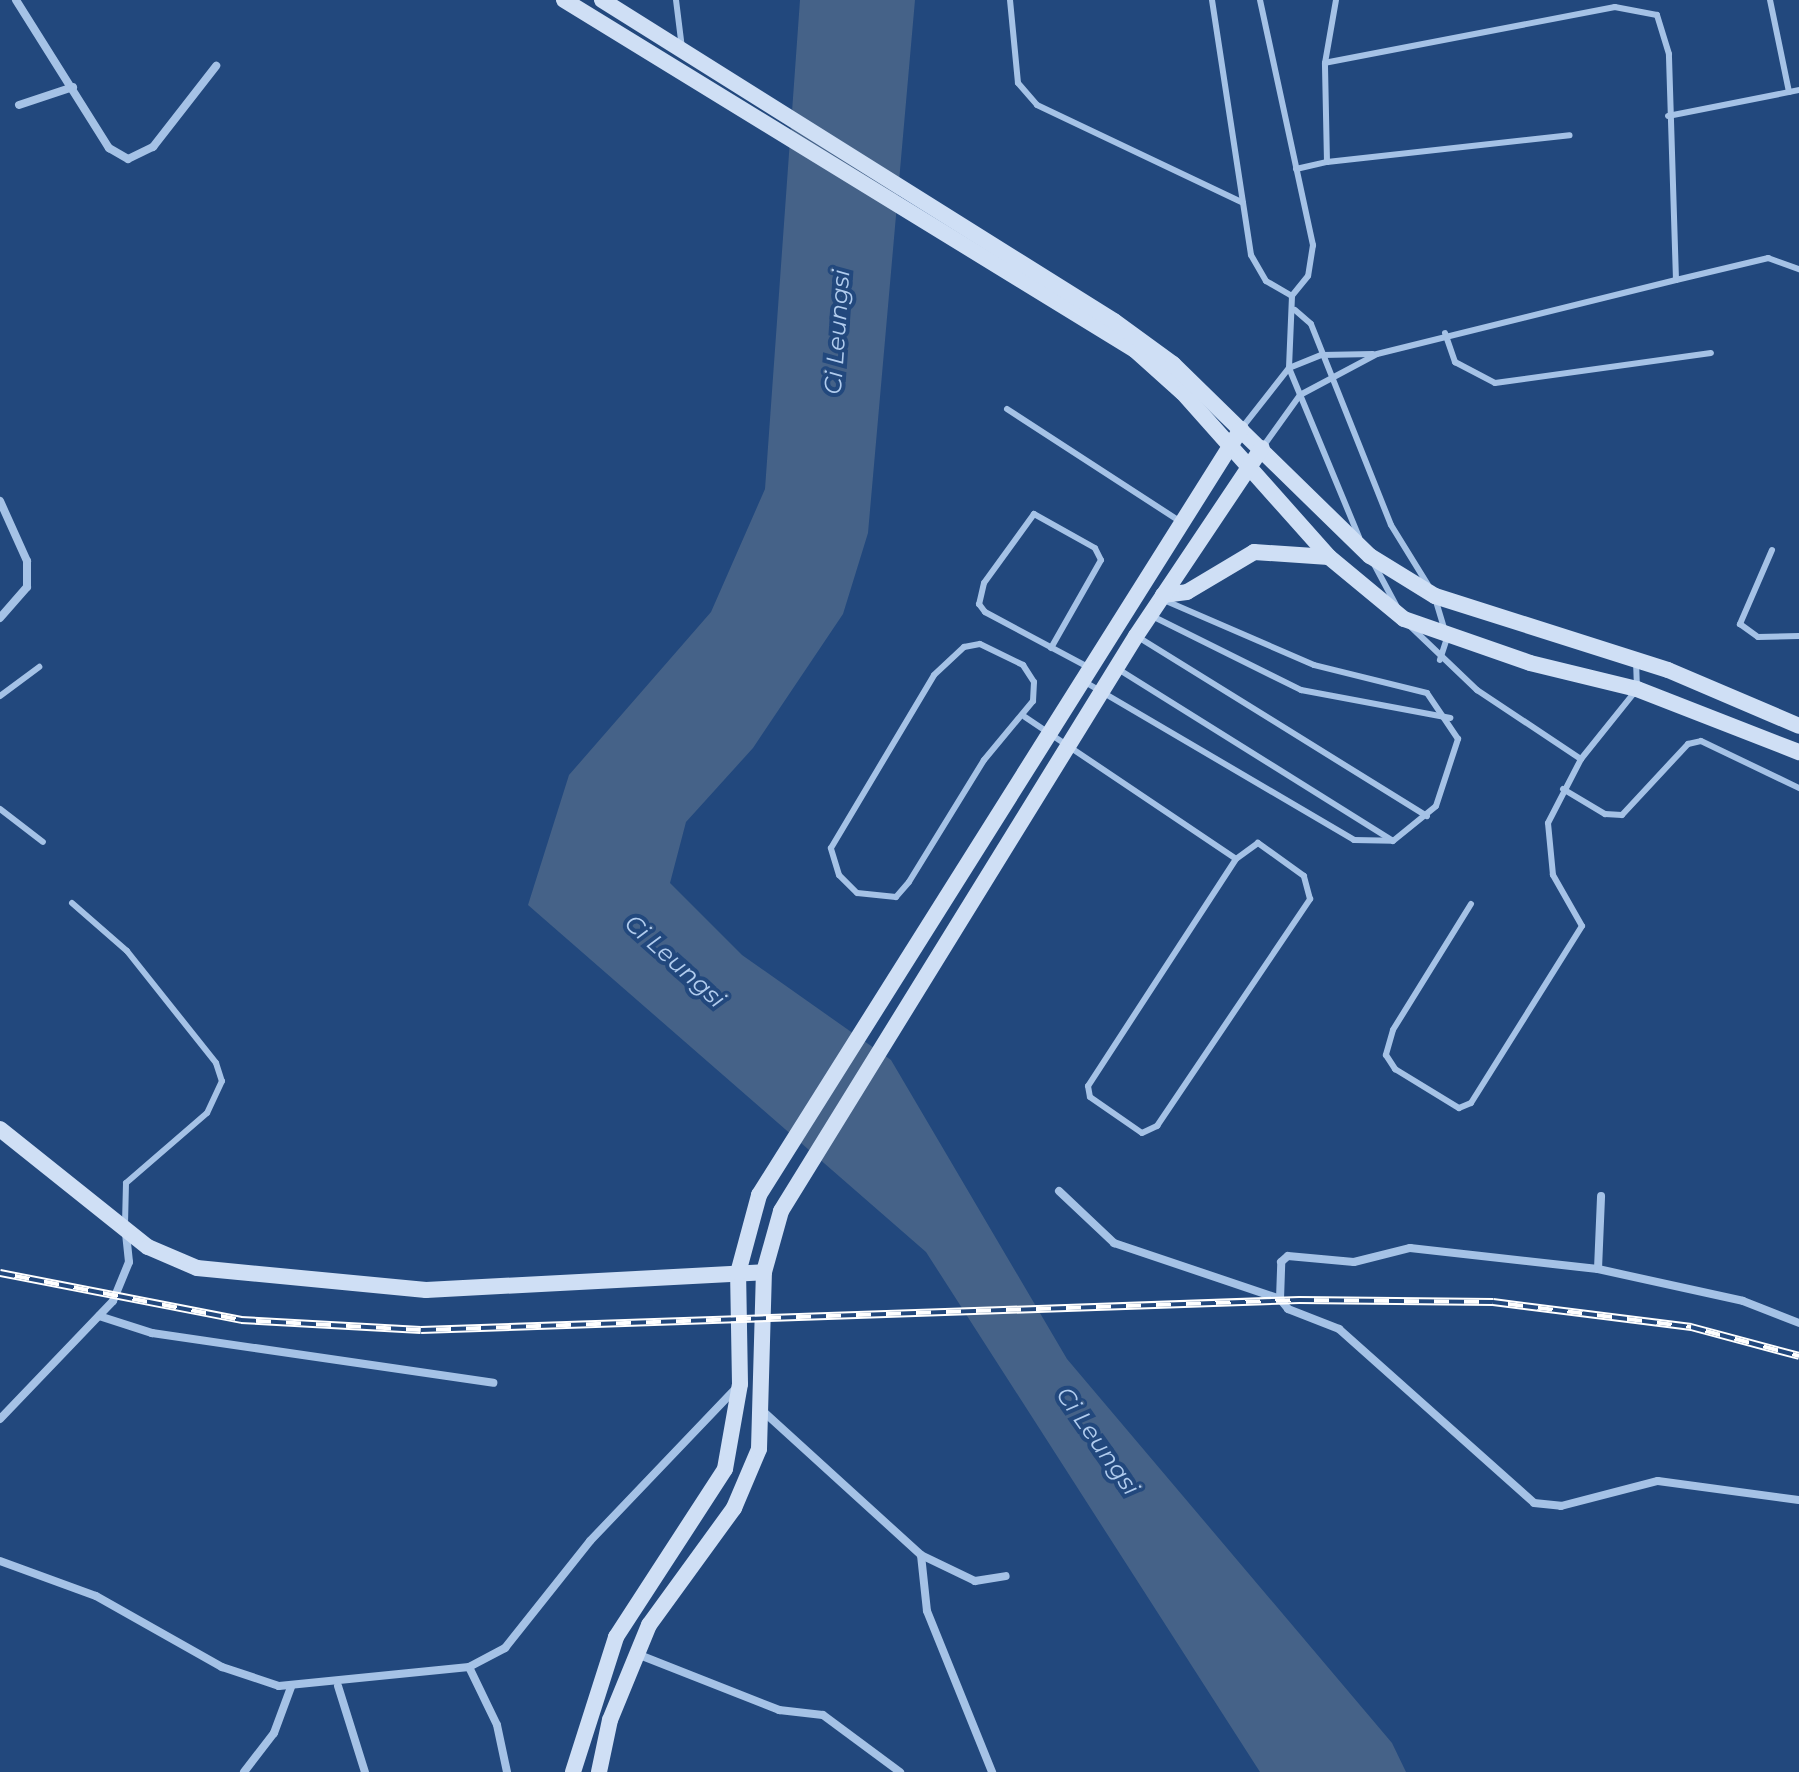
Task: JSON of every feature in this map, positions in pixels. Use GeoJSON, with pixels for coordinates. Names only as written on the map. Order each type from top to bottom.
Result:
{"type":"FeatureCollection","features":[{"type":"Feature","properties":{"kind":"street"},"geometry":{"type":"LineString","coordinates":[[16,0],[109,148],[138,158],[216,66]]}},
{"type":"Feature","properties":{"kind":"street"},"geometry":{"type":"LineString","coordinates":[[564,0],[764,112],[1135,350],[1183,393],[1228,451],[1329,557],[1404,619],[1447,638],[1637,689],[1799,752]]}},
{"type":"Feature","properties":{"kind":"street"},"geometry":{"type":"LineString","coordinates":[[602,0],[682,48],[764,112]]}},
{"type":"Feature","properties":{"kind":"street"},"geometry":{"type":"LineString","coordinates":[[19,105],[73,87]]}},
{"type":"Feature","properties":{"kind":"street"},"geometry":{"type":"LineString","coordinates":[[932,218],[1114,321],[1262,448],[1370,556],[1435,596],[1720,689],[1799,726]]}},
{"type":"Feature","properties":{"kind":"street"},"geometry":{"type":"LineString","coordinates":[[573,1772],[616,1637],[718,1486],[740,1384],[738,1273],[759,1195],[1047,731],[1184,524],[1241,429]]}},
{"type":"Feature","properties":{"kind":"street"},"geometry":{"type":"LineString","coordinates":[[599,1772],[637,1654],[657,1610],[742,1493],[765,1413],[764,1272],[781,1211],[924,988],[1101,691],[1262,448]]}},
{"type":"Feature","properties":{"kind":"street"},"geometry":{"type":"LineString","coordinates":[[0,501],[27,561],[27,587],[0,618]]}},
{"type":"Feature","properties":{"kind":"street"},"geometry":{"type":"LineString","coordinates":[[1162,597],[1187,592],[1254,552],[1329,557]]}},
{"type":"Feature","properties":{"kind":"street"},"geometry":{"type":"LineString","coordinates":[[0,1129],[126,1230],[183,1265],[340,1287],[426,1290],[764,1272]]}},
{"type":"Feature","properties":{"kind":"street"},"geometry":{"type":"LineString","coordinates":[[1059,1191],[1114,1243],[1280,1299],[1288,1309],[1339,1329],[1534,1503],[1561,1506],[1658,1481],[1799,1500]]}},
{"type":"Feature","properties":{"kind":"street"},"geometry":{"type":"LineString","coordinates":[[1598,1269],[1601,1196]]}},
{"type":"Feature","properties":{"kind":"street"},"geometry":{"type":"LineString","coordinates":[[0,1419],[99,1316],[126,1276],[126,1230]]}},
{"type":"Feature","properties":{"kind":"street"},"geometry":{"type":"LineString","coordinates":[[1280,1299],[1281,1262],[1288,1256],[1354,1262],[1410,1248],[1598,1269],[1743,1301],[1799,1323]]}},
{"type":"Feature","properties":{"kind":"street"},"geometry":{"type":"LineString","coordinates":[[99,1316],[152,1333],[493,1383]]}},
{"type":"Feature","properties":{"kind":"street"},"geometry":{"type":"LineString","coordinates":[[0,1561],[143,1617],[222,1667],[291,1687],[338,1686],[469,1667],[505,1648],[598,1533],[740,1384]]}},
{"type":"Feature","properties":{"kind":"street"},"geometry":{"type":"LineString","coordinates":[[765,1413],[921,1555],[975,1581],[1006,1576]]}},
{"type":"Feature","properties":{"kind":"street"},"geometry":{"type":"LineString","coordinates":[[921,1555],[927,1611],[992,1772]]}},
{"type":"Feature","properties":{"kind":"street"},"geometry":{"type":"LineString","coordinates":[[637,1654],[779,1710],[823,1715],[900,1772]]}},
{"type":"Feature","properties":{"kind":"street"},"geometry":{"type":"LineString","coordinates":[[469,1667],[497,1725],[507,1772]]}},
{"type":"Feature","properties":{"kind":"street"},"geometry":{"type":"LineString","coordinates":[[338,1686],[365,1772]]}},
{"type":"Feature","properties":{"kind":"street"},"geometry":{"type":"LineString","coordinates":[[244,1772],[274,1733],[291,1687]]}},
{"type":"Feature","properties":{"kind":"lane"},"geometry":{"type":"LineString","coordinates":[[676,0],[682,48]]}},
{"type":"Feature","properties":{"kind":"lane"},"geometry":{"type":"LineString","coordinates":[[1010,0],[1018,83],[1037,105],[1243,203]]}},
{"type":"Feature","properties":{"kind":"lane"},"geometry":{"type":"LineString","coordinates":[[1212,0],[1254,264],[1292,296],[1295,310],[1289,368],[1341,506],[1404,619],[1440,660],[1581,759]]}},
{"type":"Feature","properties":{"kind":"lane"},"geometry":{"type":"LineString","coordinates":[[1260,0],[1313,245],[1308,276],[1292,296]]}},
{"type":"Feature","properties":{"kind":"lane"},"geometry":{"type":"LineString","coordinates":[[1327,162],[1325,63],[1336,0]]}},
{"type":"Feature","properties":{"kind":"lane"},"geometry":{"type":"LineString","coordinates":[[1770,0],[1789,92]]}},
{"type":"Feature","properties":{"kind":"lane"},"geometry":{"type":"LineString","coordinates":[[1325,63],[1635,8],[1657,15],[1664,28],[1676,280]]}},
{"type":"Feature","properties":{"kind":"lane"},"geometry":{"type":"LineString","coordinates":[[1668,116],[1799,90]]}},
{"type":"Feature","properties":{"kind":"lane"},"geometry":{"type":"LineString","coordinates":[[1296,169],[1327,162],[1570,135]]}},
{"type":"Feature","properties":{"kind":"lane"},"geometry":{"type":"LineString","coordinates":[[1262,448],[1300,395],[1377,354],[1445,333],[1768,258],[1799,269]]}},
{"type":"Feature","properties":{"kind":"lane"},"geometry":{"type":"LineString","coordinates":[[1295,310],[1311,324],[1331,381],[1391,525],[1435,596],[1447,638],[1440,660]]}},
{"type":"Feature","properties":{"kind":"lane"},"geometry":{"type":"LineString","coordinates":[[1445,333],[1455,362],[1495,383],[1711,353]]}},
{"type":"Feature","properties":{"kind":"lane"},"geometry":{"type":"LineString","coordinates":[[1241,429],[1289,368],[1322,355],[1377,354]]}},
{"type":"Feature","properties":{"kind":"lane"},"geometry":{"type":"LineString","coordinates":[[1007,409],[1184,524]]}},
{"type":"Feature","properties":{"kind":"lane"},"geometry":{"type":"LineString","coordinates":[[1051,648],[1101,560],[1095,548],[1034,514],[979,591],[979,604],[1051,648],[1084,673],[1101,691],[1322,827],[1375,844],[1393,841],[1427,816],[1458,753],[1450,718],[1414,686],[1314,665],[1162,597]]}},
{"type":"Feature","properties":{"kind":"lane"},"geometry":{"type":"LineString","coordinates":[[1772,550],[1740,624],[1750,636],[1799,636]]}},
{"type":"Feature","properties":{"kind":"lane"},"geometry":{"type":"LineString","coordinates":[[1149,615],[1301,690],[1450,718]]}},
{"type":"Feature","properties":{"kind":"lane"},"geometry":{"type":"LineString","coordinates":[[1136,636],[1427,816]]}},
{"type":"Feature","properties":{"kind":"lane"},"geometry":{"type":"LineString","coordinates":[[972,646],[1003,649],[1034,682],[1025,717],[984,760],[896,897],[872,899],[839,875],[831,848],[946,659],[972,646]]}},
{"type":"Feature","properties":{"kind":"lane"},"geometry":{"type":"LineString","coordinates":[[1471,904],[1393,1030],[1386,1055],[1395,1069],[1459,1108],[1471,1103],[1582,926],[1553,875],[1547,846],[1563,789],[1581,759],[1637,689],[1636,662]]}},
{"type":"Feature","properties":{"kind":"lane"},"geometry":{"type":"LineString","coordinates":[[0,696],[39,667]]}},
{"type":"Feature","properties":{"kind":"lane"},"geometry":{"type":"LineString","coordinates":[[1116,668],[1393,841]]}},
{"type":"Feature","properties":{"kind":"lane"},"geometry":{"type":"LineString","coordinates":[[1025,717],[1236,859]]}},
{"type":"Feature","properties":{"kind":"lane"},"geometry":{"type":"LineString","coordinates":[[1563,789],[1605,814],[1622,815],[1688,744],[1701,741],[1799,788]]}},
{"type":"Feature","properties":{"kind":"lane"},"geometry":{"type":"LineString","coordinates":[[0,809],[43,842]]}},
{"type":"Feature","properties":{"kind":"lane"},"geometry":{"type":"LineString","coordinates":[[1258,843],[1304,876],[1310,899],[1157,1126],[1142,1133],[1090,1097],[1088,1086],[1236,859],[1258,843]]}},
{"type":"Feature","properties":{"kind":"lane"},"geometry":{"type":"LineString","coordinates":[[72,903],[127,951],[216,1063],[222,1081],[207,1113],[126,1183],[126,1230]]}},
{"type":"Feature","properties":{"kind":"water","name":"Ci Leungsi"},"geometry":{"type":"Polygon","coordinates":[[[800,0],[915,0],[868,533],[843,614],[753,748],[686,822],[670,883],[742,955],[891,1060],[1067,1359],[1392,1743],[1406,1772],[1260,1772],[926,1252],[528,905],[569,775],[711,612],[765,489],[800,0]]]}},
{"type":"Feature","properties":{"kind":"railway"},"geometry":{"type":"LineString","coordinates":[[0,1273],[241,1320],[421,1330],[1299,1300],[1493,1302],[1691,1327],[1799,1356]]}}]}
